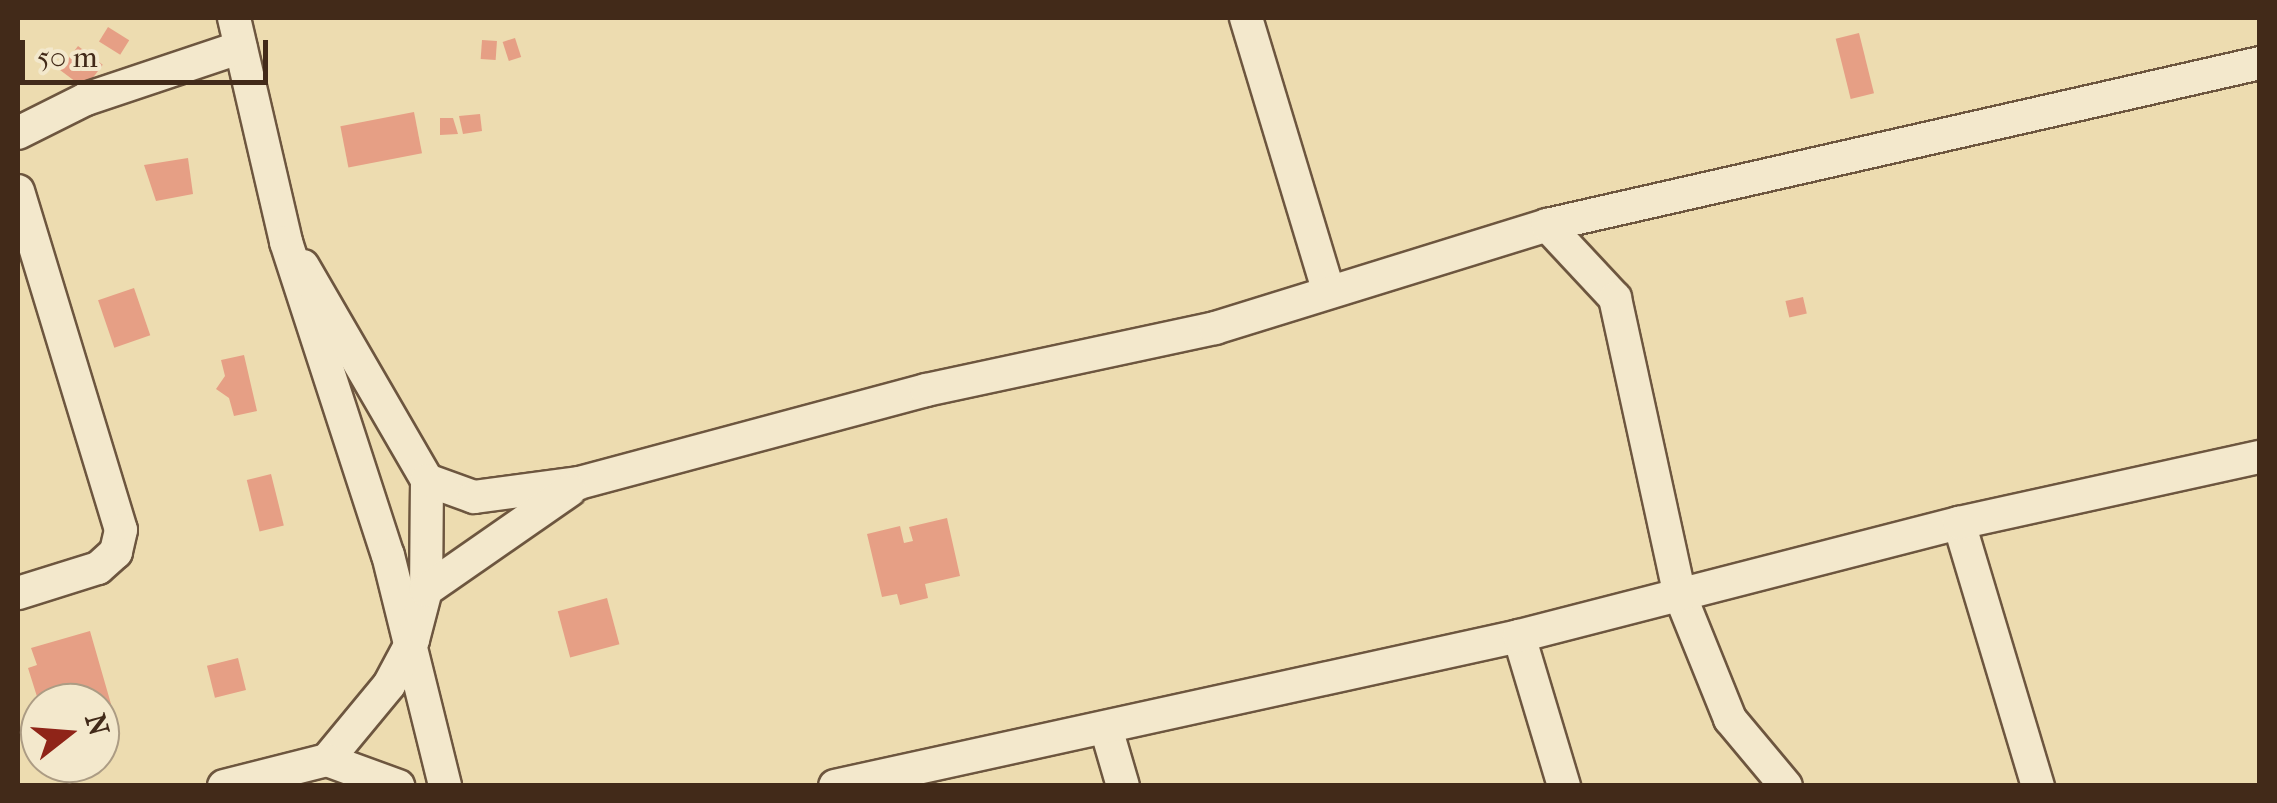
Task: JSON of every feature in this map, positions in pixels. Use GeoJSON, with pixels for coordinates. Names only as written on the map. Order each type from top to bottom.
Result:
{"type":"FeatureCollection","features":[{"type":"Feature","properties":{"kind":"street"},"geometry":{"type":"LineString","coordinates":[[1246,18],[1328,289]]}},
{"type":"Feature","properties":{"kind":"street"},"geometry":{"type":"LineString","coordinates":[[18,133],[238,32],[286,242],[413,640],[445,786]]}},
{"type":"Feature","properties":{"kind":"street"},"geometry":{"type":"LineString","coordinates":[[427,480],[474,498],[579,484],[926,390],[1216,328],[1328,289],[1547,226],[2260,64]]}},
{"type":"Feature","properties":{"kind":"street"},"geometry":{"type":"LineString","coordinates":[[18,191],[121,530],[116,552],[98,568],[18,592]]}},
{"type":"Feature","properties":{"kind":"street"},"geometry":{"type":"LineString","coordinates":[[1547,226],[1615,298],[1680,595],[1730,718],[1786,786]]}},
{"type":"Feature","properties":{"kind":"street"},"geometry":{"type":"LineString","coordinates":[[286,242],[326,297],[427,480],[426,590],[413,640],[389,685],[327,760]]}},
{"type":"Feature","properties":{"kind":"street"},"geometry":{"type":"LineString","coordinates":[[835,786],[1519,636],[1959,523],[2260,457]]}},
{"type":"Feature","properties":{"kind":"street"},"geometry":{"type":"LineString","coordinates":[[426,590],[579,484]]}},
{"type":"Feature","properties":{"kind":"street"},"geometry":{"type":"LineString","coordinates":[[1959,523],[2038,786]]}},
{"type":"Feature","properties":{"kind":"street"},"geometry":{"type":"LineString","coordinates":[[1519,636],[1564,786]]}},
{"type":"Feature","properties":{"kind":"street"},"geometry":{"type":"LineString","coordinates":[[1106,728],[1123,786]]}},
{"type":"Feature","properties":{"kind":"street"},"geometry":{"type":"LineString","coordinates":[[224,786],[327,760],[398,786]]}},
{"type":"Feature","properties":{"kind":"building"},"geometry":{"type":"Polygon","coordinates":[[[108,27],[129,40],[120,55],[99,41],[108,27]]]}},
{"type":"Feature","properties":{"kind":"building"},"geometry":{"type":"Polygon","coordinates":[[[1859,33],[1874,93],[1851,99],[1836,39],[1859,33]]]}},
{"type":"Feature","properties":{"kind":"building"},"geometry":{"type":"Polygon","coordinates":[[[515,38],[521,57],[509,61],[503,42],[515,38]]]}},
{"type":"Feature","properties":{"kind":"building"},"geometry":{"type":"Polygon","coordinates":[[[482,40],[497,41],[496,60],[481,59],[482,40]]]}},
{"type":"Feature","properties":{"kind":"building"},"geometry":{"type":"Polygon","coordinates":[[[78,46],[103,65],[85,89],[60,70],[78,46]]]}},
{"type":"Feature","properties":{"kind":"building"},"geometry":{"type":"Polygon","coordinates":[[[414,112],[422,153],[348,168],[340,126],[414,112]]]}},
{"type":"Feature","properties":{"kind":"building"},"geometry":{"type":"Polygon","coordinates":[[[480,114],[482,131],[463,134],[459,116],[480,114]]]}},
{"type":"Feature","properties":{"kind":"building"},"geometry":{"type":"Polygon","coordinates":[[[440,118],[453,118],[458,134],[440,135],[440,118]]]}},
{"type":"Feature","properties":{"kind":"building"},"geometry":{"type":"Polygon","coordinates":[[[188,158],[193,194],[156,201],[144,165],[188,158]]]}},
{"type":"Feature","properties":{"kind":"building"},"geometry":{"type":"Polygon","coordinates":[[[134,288],[150,335],[114,348],[98,300],[134,288]]]}},
{"type":"Feature","properties":{"kind":"building"},"geometry":{"type":"Polygon","coordinates":[[[1803,297],[1807,314],[1789,318],[1785,301],[1803,297]]]}},
{"type":"Feature","properties":{"kind":"building"},"geometry":{"type":"Polygon","coordinates":[[[244,355],[257,411],[234,416],[229,398],[216,389],[225,376],[221,360],[244,355]]]}},
{"type":"Feature","properties":{"kind":"building"},"geometry":{"type":"Polygon","coordinates":[[[271,474],[284,525],[260,531],[247,480],[271,474]]]}},
{"type":"Feature","properties":{"kind":"building"},"geometry":{"type":"Polygon","coordinates":[[[947,518],[960,576],[925,584],[928,598],[900,605],[897,594],[882,597],[867,534],[900,526],[904,543],[913,541],[909,527],[947,518]]]}},
{"type":"Feature","properties":{"kind":"building"},"geometry":{"type":"Polygon","coordinates":[[[607,598],[619,644],[570,658],[558,611],[607,598]]]}},
{"type":"Feature","properties":{"kind":"building"},"geometry":{"type":"Polygon","coordinates":[[[90,631],[105,683],[33,683],[28,668],[37,665],[31,648],[90,631]]]}},
{"type":"Feature","properties":{"kind":"building"},"geometry":{"type":"Polygon","coordinates":[[[238,658],[246,690],[215,698],[207,666],[238,658]]]}}]}
